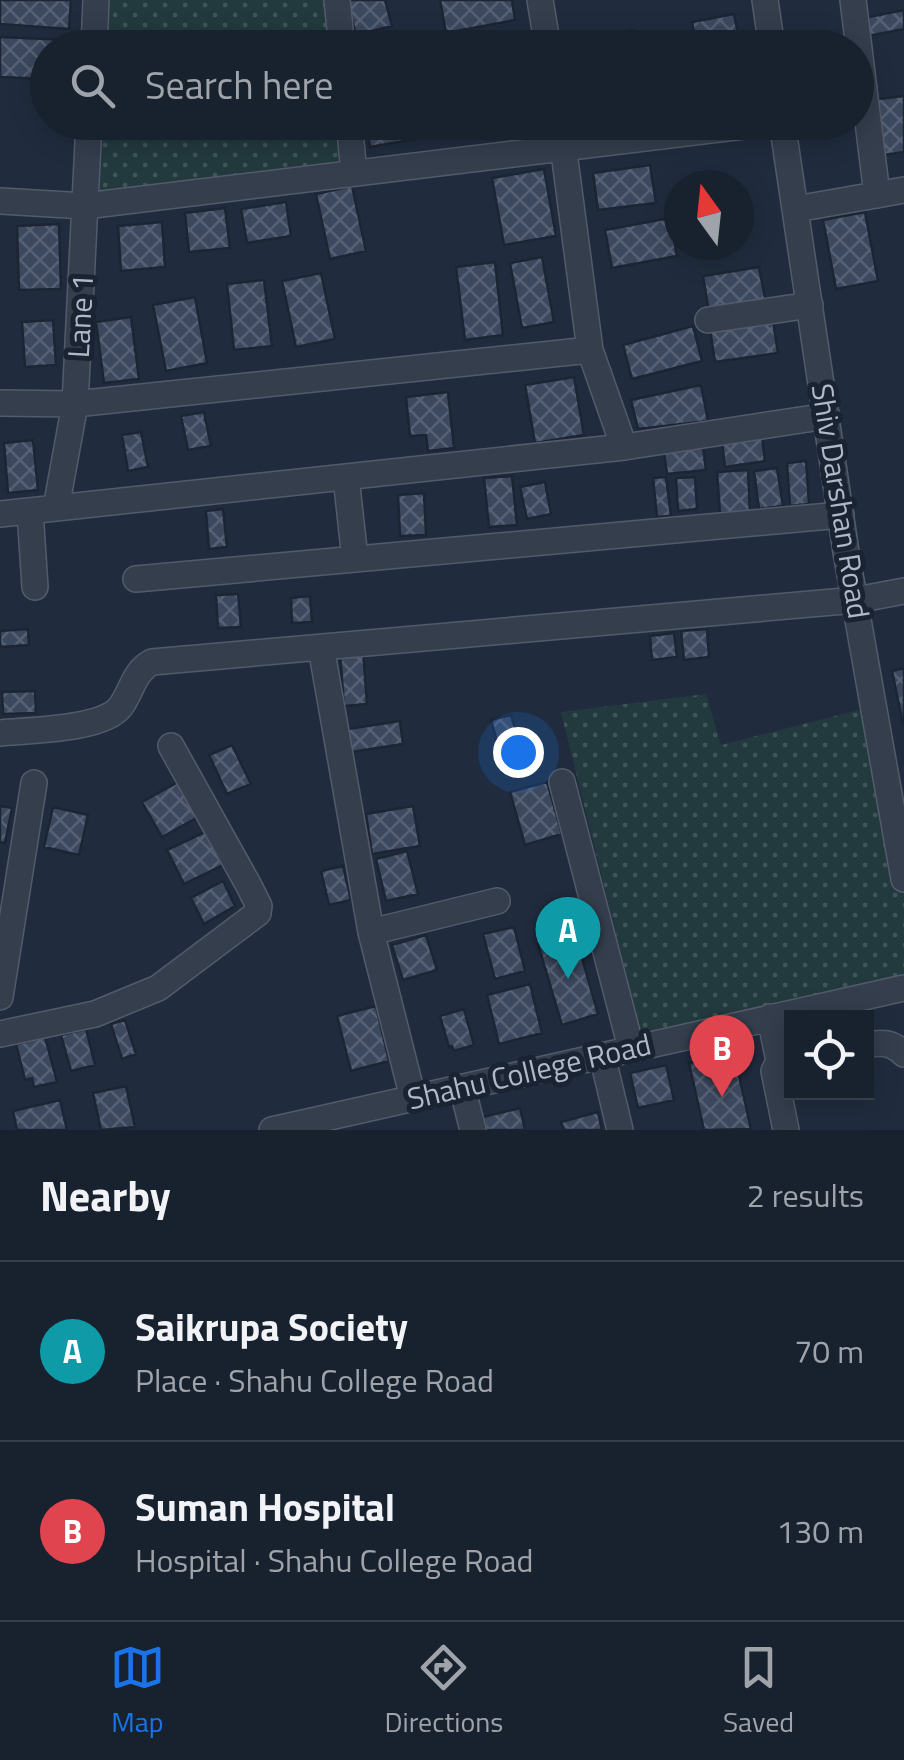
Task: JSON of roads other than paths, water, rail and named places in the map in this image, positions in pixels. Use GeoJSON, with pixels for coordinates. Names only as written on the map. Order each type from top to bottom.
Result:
{"type":"FeatureCollection","features":[{"type":"Feature","properties":{"kind":"street"},"geometry":{"type":"LineString","coordinates":[[95,30],[96,0]]}},
{"type":"Feature","properties":{"kind":"street"},"geometry":{"type":"LineString","coordinates":[[337,0],[340,30]]}},
{"type":"Feature","properties":{"kind":"street"},"geometry":{"type":"LineString","coordinates":[[540,0],[545,30]]}},
{"type":"Feature","properties":{"kind":"street"},"geometry":{"type":"LineString","coordinates":[[765,0],[769,30]]}},
{"type":"Feature","properties":{"kind":"street"},"geometry":{"type":"LineString","coordinates":[[853,0],[857,30]]}},
{"type":"Feature","properties":{"kind":"street","name":"Lane 1"},"geometry":{"type":"LineString","coordinates":[[35,587],[43,510],[76,404],[89,140]]}},
{"type":"Feature","properties":{"kind":"street"},"geometry":{"type":"LineString","coordinates":[[351,140],[354,174]]}},
{"type":"Feature","properties":{"kind":"street"},"geometry":{"type":"LineString","coordinates":[[0,202],[85,206],[354,174],[535,140]]}},
{"type":"Feature","properties":{"kind":"street"},"geometry":{"type":"LineString","coordinates":[[563,140],[590,350],[624,447]]}},
{"type":"Feature","properties":{"kind":"street","name":"Shiv Darshan Road"},"geometry":{"type":"LineString","coordinates":[[783,140],[856,600],[892,740],[904,878]]}},
{"type":"Feature","properties":{"kind":"street"},"geometry":{"type":"LineString","coordinates":[[870,140],[877,195]]}},
{"type":"Feature","properties":{"kind":"street"},"geometry":{"type":"LineString","coordinates":[[796,209],[904,190]]}},
{"type":"Feature","properties":{"kind":"street"},"geometry":{"type":"LineString","coordinates":[[708,320],[810,305]]}},
{"type":"Feature","properties":{"kind":"street"},"geometry":{"type":"LineString","coordinates":[[0,403],[76,404],[590,350]]}},
{"type":"Feature","properties":{"kind":"street"},"geometry":{"type":"LineString","coordinates":[[0,514],[624,447],[826,416]]}},
{"type":"Feature","properties":{"kind":"street"},"geometry":{"type":"LineString","coordinates":[[346,477],[355,559]]}},
{"type":"Feature","properties":{"kind":"street"},"geometry":{"type":"LineString","coordinates":[[136,579],[841,515]]}},
{"type":"Feature","properties":{"kind":"street"},"geometry":{"type":"LineString","coordinates":[[0,733],[70,726],[108,717],[120,708],[142,667],[152,662],[856,600],[904,591]]}},
{"type":"Feature","properties":{"kind":"street"},"geometry":{"type":"LineString","coordinates":[[320,647],[371,932],[413,1098]]}},
{"type":"Feature","properties":{"kind":"street"},"geometry":{"type":"LineString","coordinates":[[0,1034],[95,1014],[158,988],[258,912],[249,886],[172,746]]}},
{"type":"Feature","properties":{"kind":"street"},"geometry":{"type":"LineString","coordinates":[[562,782],[631,1048]]}},
{"type":"Feature","properties":{"kind":"street"},"geometry":{"type":"LineString","coordinates":[[0,997],[34,783]]}},
{"type":"Feature","properties":{"kind":"street"},"geometry":{"type":"LineString","coordinates":[[371,932],[497,900]]}},
{"type":"Feature","properties":{"kind":"street","name":"Shahu College Road"},"geometry":{"type":"LineString","coordinates":[[272,1130],[305,1126],[631,1048],[782,1043],[904,988]]}},
{"type":"Feature","properties":{"kind":"street"},"geometry":{"type":"LineString","coordinates":[[782,1043],[774,1071],[786,1130]]}},
{"type":"Feature","properties":{"kind":"street"},"geometry":{"type":"LineString","coordinates":[[874,1043],[894,1045],[904,1054]]}},
{"type":"Feature","properties":{"kind":"street"},"geometry":{"type":"LineString","coordinates":[[602,1055],[620,1130]]}},
{"type":"Feature","properties":{"kind":"street"},"geometry":{"type":"LineString","coordinates":[[462,1087],[474,1130]]}},
{"type":"Feature","properties":{"kind":"place","name":"Saikrupa Society"},"geometry":{"type":"Point","coordinates":[568,979]}},
{"type":"Feature","properties":{"kind":"place","name":"Suman Hospital"},"geometry":{"type":"Point","coordinates":[722,1097]}}]}
